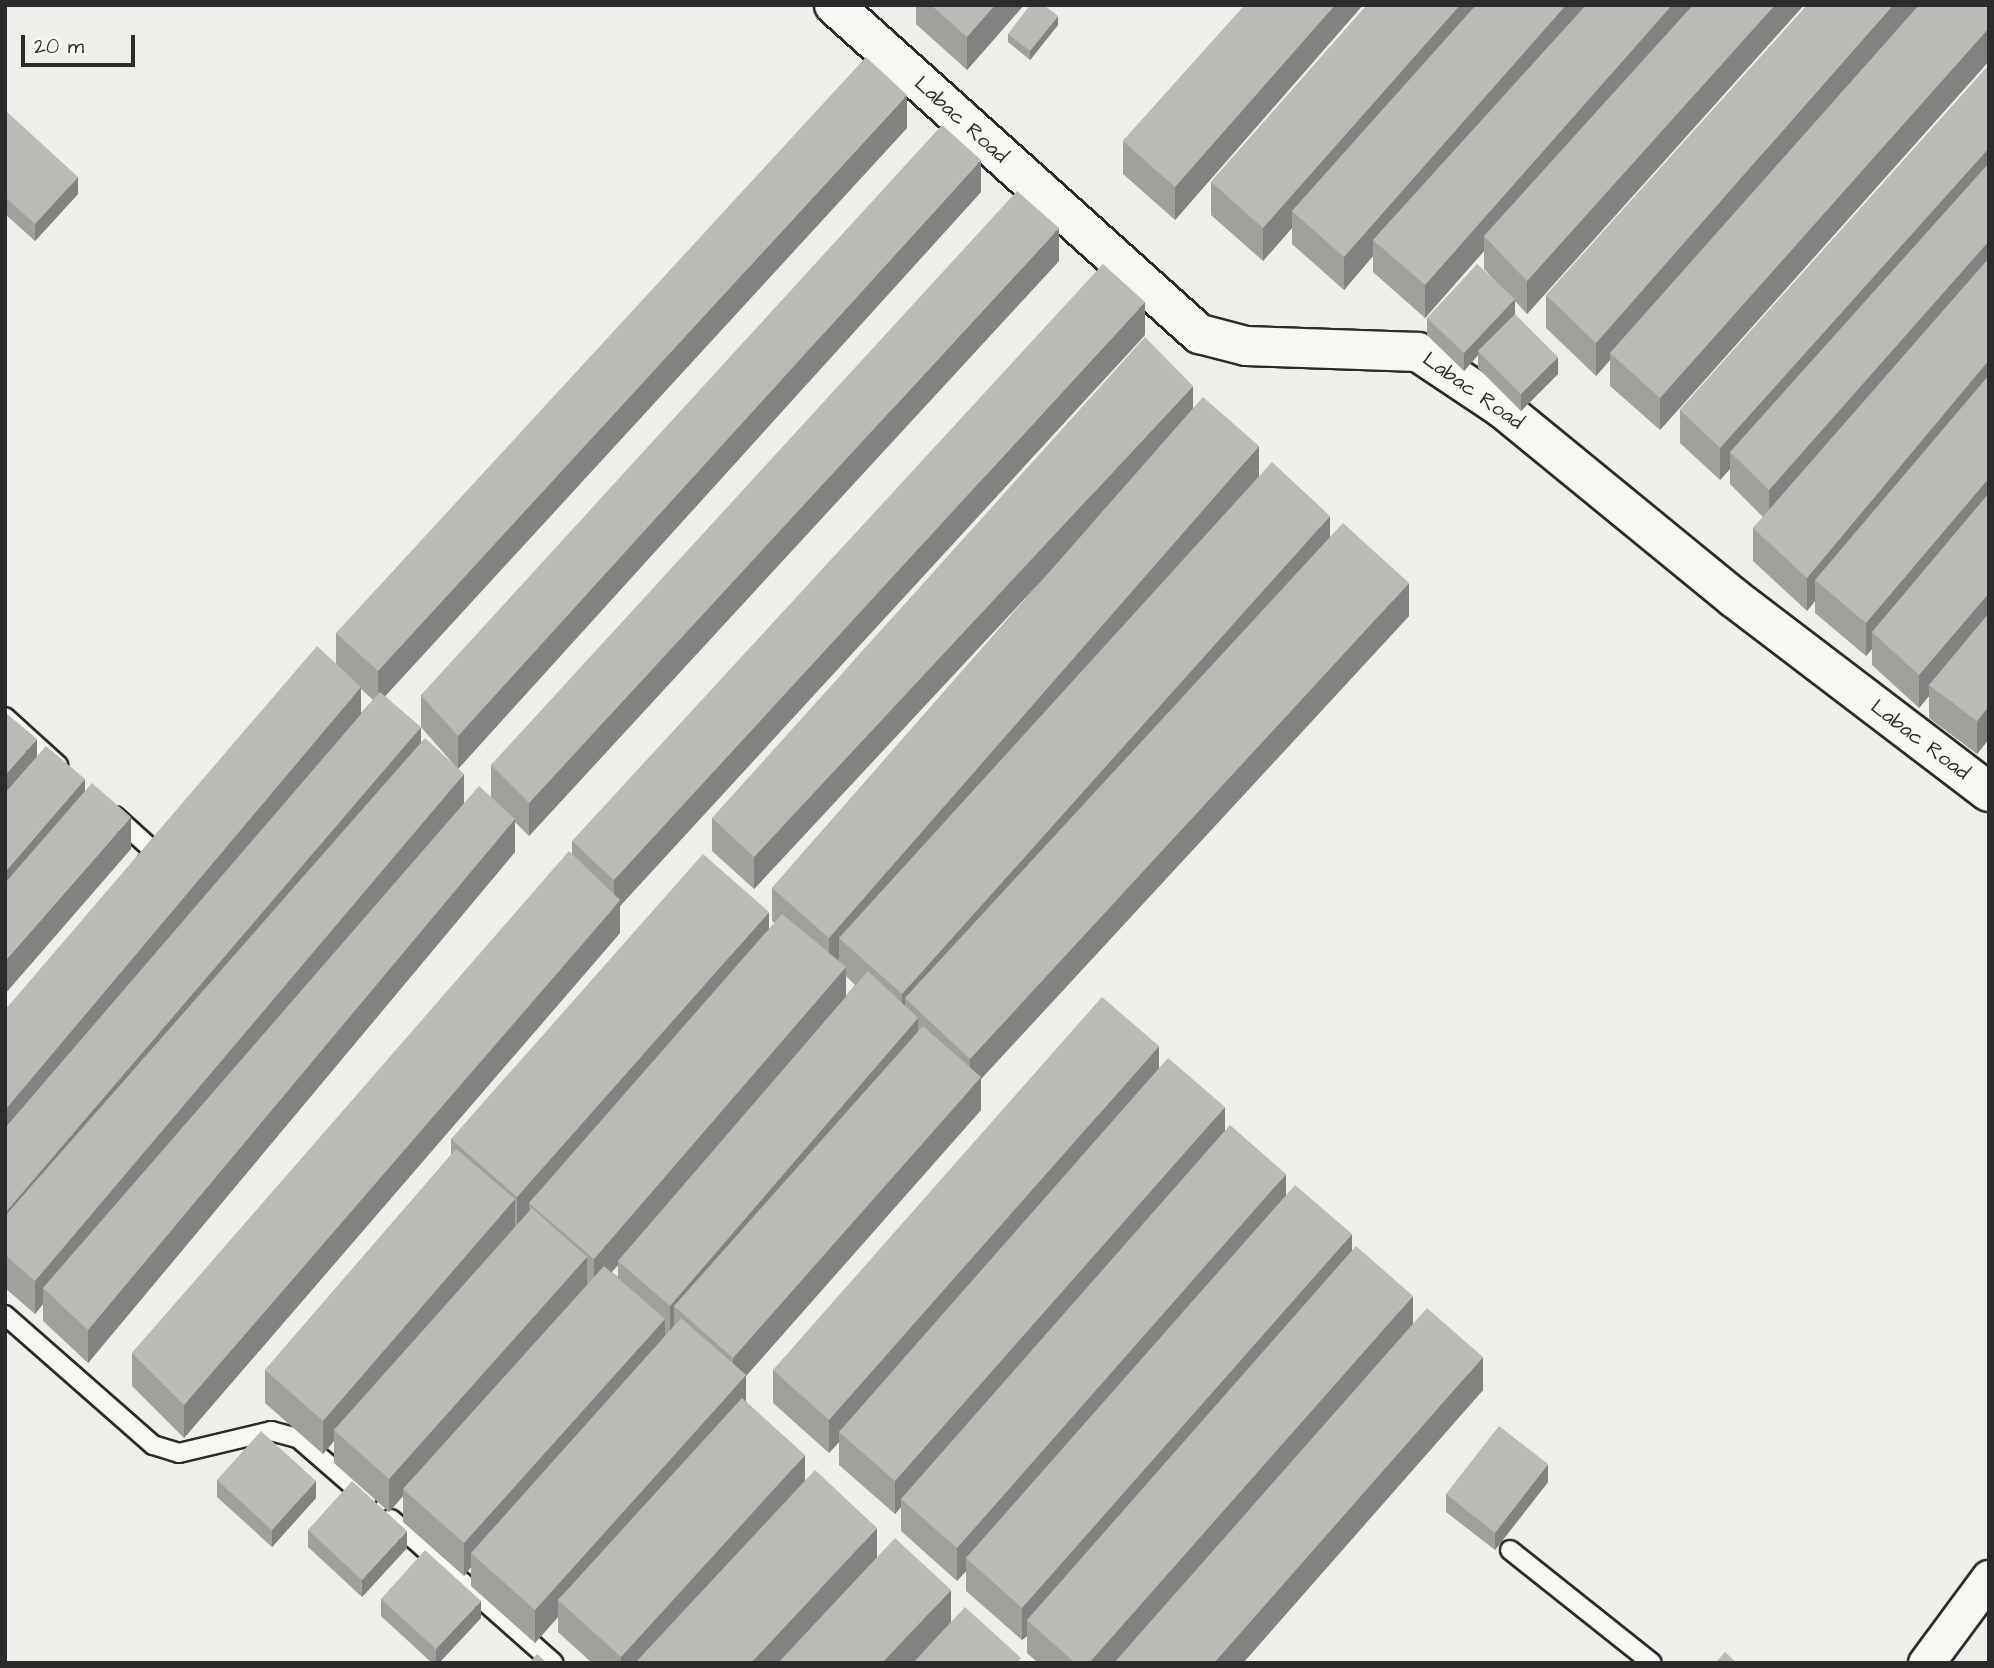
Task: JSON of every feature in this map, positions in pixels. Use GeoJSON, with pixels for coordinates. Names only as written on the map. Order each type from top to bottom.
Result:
{"type":"FeatureCollection","features":[{"type":"Feature","properties":{"kind":"street","name":"Labac Road"},"geometry":{"type":"LineString","coordinates":[[834,5],[1200,334],[1246,346],[1418,352],[1502,408],[1734,598],[1989,792]]}},
{"type":"Feature","properties":{"kind":"street"},"geometry":{"type":"LineString","coordinates":[[1926,1663],[1989,1578]]}},
{"type":"Feature","properties":{"kind":"lane"},"geometry":{"type":"LineString","coordinates":[[5,717],[75,780]]}},
{"type":"Feature","properties":{"kind":"lane"},"geometry":{"type":"LineString","coordinates":[[105,807],[155,852],[137,873]]}},
{"type":"Feature","properties":{"kind":"lane"},"geometry":{"type":"LineString","coordinates":[[5,1315],[153,1445],[179,1453],[271,1431],[298,1438],[554,1663]]}},
{"type":"Feature","properties":{"kind":"lane"},"geometry":{"type":"LineString","coordinates":[[1510,1550],[1652,1663]]}},
{"type":"Feature","properties":{"kind":"building"},"geometry":{"type":"Polygon","coordinates":[[[931,5],[995,5],[967,37],[931,5]]]}},
{"type":"Feature","properties":{"kind":"building"},"geometry":{"type":"Polygon","coordinates":[[[1030,5],[1044,5],[1058,16],[1030,51],[1008,34],[1030,5]]]}},
{"type":"Feature","properties":{"kind":"building"},"geometry":{"type":"Polygon","coordinates":[[[1245,5],[1335,5],[1175,187],[1123,141],[1245,5]]]}},
{"type":"Feature","properties":{"kind":"building"},"geometry":{"type":"Polygon","coordinates":[[[1367,5],[1460,5],[1263,228],[1211,182],[1367,5]]]}},
{"type":"Feature","properties":{"kind":"building"},"geometry":{"type":"Polygon","coordinates":[[[1476,5],[1566,5],[1344,257],[1292,211],[1476,5]]]}},
{"type":"Feature","properties":{"kind":"building"},"geometry":{"type":"Polygon","coordinates":[[[1586,5],[1672,5],[1425,285],[1373,240],[1586,5]]]}},
{"type":"Feature","properties":{"kind":"building"},"geometry":{"type":"Polygon","coordinates":[[[1693,5],[1775,5],[1527,281],[1484,236],[1693,5]]]}},
{"type":"Feature","properties":{"kind":"building"},"geometry":{"type":"Polygon","coordinates":[[[1807,5],[1893,5],[1596,343],[1546,295],[1807,5]]]}},
{"type":"Feature","properties":{"kind":"building"},"geometry":{"type":"Polygon","coordinates":[[[1919,5],[1989,5],[1989,28],[1660,398],[1610,353],[1919,5]]]}},
{"type":"Feature","properties":{"kind":"building"},"geometry":{"type":"Polygon","coordinates":[[[866,57],[907,95],[378,671],[336,633],[866,57]]]}},
{"type":"Feature","properties":{"kind":"building"},"geometry":{"type":"Polygon","coordinates":[[[1989,65],[1989,148],[1720,448],[1680,410],[1989,65]]]}},
{"type":"Feature","properties":{"kind":"building"},"geometry":{"type":"Polygon","coordinates":[[[6,111],[78,177],[35,224],[5,197],[6,111]]]}},
{"type":"Feature","properties":{"kind":"building"},"geometry":{"type":"Polygon","coordinates":[[[942,125],[981,160],[458,736],[421,695],[942,125]]]}},
{"type":"Feature","properties":{"kind":"building"},"geometry":{"type":"Polygon","coordinates":[[[1989,163],[1989,241],[1769,490],[1730,452],[1989,163]]]}},
{"type":"Feature","properties":{"kind":"building"},"geometry":{"type":"Polygon","coordinates":[[[1017,191],[1059,228],[529,803],[491,765],[1017,191]]]}},
{"type":"Feature","properties":{"kind":"building"},"geometry":{"type":"Polygon","coordinates":[[[1989,258],[1989,360],[1807,578],[1753,528],[1989,258]]]}},
{"type":"Feature","properties":{"kind":"building"},"geometry":{"type":"Polygon","coordinates":[[[1103,264],[1145,302],[614,880],[572,841],[1103,264]]]}},
{"type":"Feature","properties":{"kind":"building"},"geometry":{"type":"Polygon","coordinates":[[[1477,264],[1515,299],[1464,353],[1427,318],[1477,264]]]}},
{"type":"Feature","properties":{"kind":"building"},"geometry":{"type":"Polygon","coordinates":[[[1515,314],[1558,357],[1521,394],[1478,351],[1515,314]]]}},
{"type":"Feature","properties":{"kind":"building"},"geometry":{"type":"Polygon","coordinates":[[[1145,337],[1193,386],[754,857],[712,818],[1145,337]]]}},
{"type":"Feature","properties":{"kind":"building"},"geometry":{"type":"Polygon","coordinates":[[[1989,375],[1989,478],[1866,623],[1815,580],[1989,375]]]}},
{"type":"Feature","properties":{"kind":"building"},"geometry":{"type":"Polygon","coordinates":[[[1203,397],[1259,446],[829,938],[772,888],[1203,397]]]}},
{"type":"Feature","properties":{"kind":"building"},"geometry":{"type":"Polygon","coordinates":[[[1272,462],[1330,516],[902,994],[839,938],[1272,462]]]}},
{"type":"Feature","properties":{"kind":"building"},"geometry":{"type":"Polygon","coordinates":[[[1989,493],[1989,593],[1919,675],[1872,632],[1989,493]]]}},
{"type":"Feature","properties":{"kind":"building"},"geometry":{"type":"Polygon","coordinates":[[[1343,523],[1409,583],[970,1059],[905,998],[1343,523]]]}},
{"type":"Feature","properties":{"kind":"building"},"geometry":{"type":"Polygon","coordinates":[[[1989,613],[1989,706],[1977,721],[1929,685],[1989,613]]]}},
{"type":"Feature","properties":{"kind":"building"},"geometry":{"type":"Polygon","coordinates":[[[317,646],[361,687],[5,1110],[5,1010],[317,646]]]}},
{"type":"Feature","properties":{"kind":"building"},"geometry":{"type":"Polygon","coordinates":[[[380,692],[421,727],[5,1213],[5,1128],[380,692]]]}},
{"type":"Feature","properties":{"kind":"building"},"geometry":{"type":"Polygon","coordinates":[[[5,712],[37,739],[5,775],[5,712]]]}},
{"type":"Feature","properties":{"kind":"building"},"geometry":{"type":"Polygon","coordinates":[[[425,738],[464,774],[35,1281],[5,1255],[5,1216],[425,738]]]}},
{"type":"Feature","properties":{"kind":"building"},"geometry":{"type":"Polygon","coordinates":[[[46,746],[85,779],[5,872],[5,793],[46,746]]]}},
{"type":"Feature","properties":{"kind":"building"},"geometry":{"type":"Polygon","coordinates":[[[92,783],[131,817],[5,961],[5,883],[92,783]]]}},
{"type":"Feature","properties":{"kind":"building"},"geometry":{"type":"Polygon","coordinates":[[[479,786],[515,819],[88,1330],[43,1288],[479,786]]]}},
{"type":"Feature","properties":{"kind":"building"},"geometry":{"type":"Polygon","coordinates":[[[569,851],[620,900],[184,1405],[132,1353],[569,851]]]}},
{"type":"Feature","properties":{"kind":"building"},"geometry":{"type":"Polygon","coordinates":[[[703,854],[769,912],[517,1197],[451,1139],[703,854]]]}},
{"type":"Feature","properties":{"kind":"building"},"geometry":{"type":"Polygon","coordinates":[[[782,914],[846,967],[594,1259],[529,1203],[782,914]]]}},
{"type":"Feature","properties":{"kind":"building"},"geometry":{"type":"Polygon","coordinates":[[[868,971],[918,1018],[670,1306],[618,1261],[868,971]]]}},
{"type":"Feature","properties":{"kind":"building"},"geometry":{"type":"Polygon","coordinates":[[[1102,997],[1159,1046],[829,1420],[773,1370],[1102,997]]]}},
{"type":"Feature","properties":{"kind":"building"},"geometry":{"type":"Polygon","coordinates":[[[923,1026],[981,1077],[733,1358],[674,1306],[923,1026]]]}},
{"type":"Feature","properties":{"kind":"building"},"geometry":{"type":"Polygon","coordinates":[[[1168,1058],[1225,1107],[895,1481],[839,1432],[1168,1058]]]}},
{"type":"Feature","properties":{"kind":"building"},"geometry":{"type":"Polygon","coordinates":[[[1230,1125],[1286,1174],[957,1548],[901,1499],[1230,1125]]]}},
{"type":"Feature","properties":{"kind":"building"},"geometry":{"type":"Polygon","coordinates":[[[456,1149],[515,1199],[323,1421],[265,1370],[456,1149]]]}},
{"type":"Feature","properties":{"kind":"building"},"geometry":{"type":"Polygon","coordinates":[[[1295,1185],[1352,1234],[1022,1608],[966,1558],[1295,1185]]]}},
{"type":"Feature","properties":{"kind":"building"},"geometry":{"type":"Polygon","coordinates":[[[532,1208],[587,1257],[389,1479],[334,1430],[532,1208]]]}},
{"type":"Feature","properties":{"kind":"building"},"geometry":{"type":"Polygon","coordinates":[[[1356,1246],[1413,1296],[1089,1663],[1075,1663],[1027,1620],[1356,1246]]]}},
{"type":"Feature","properties":{"kind":"building"},"geometry":{"type":"Polygon","coordinates":[[[604,1266],[665,1319],[464,1543],[403,1489],[604,1266]]]}},
{"type":"Feature","properties":{"kind":"building"},"geometry":{"type":"Polygon","coordinates":[[[1427,1308],[1483,1357],[1214,1663],[1114,1663],[1427,1308]]]}},
{"type":"Feature","properties":{"kind":"building"},"geometry":{"type":"Polygon","coordinates":[[[681,1318],[746,1375],[535,1610],[471,1553],[681,1318]]]}},
{"type":"Feature","properties":{"kind":"building"},"geometry":{"type":"Polygon","coordinates":[[[742,1398],[805,1455],[621,1657],[558,1600],[742,1398]]]}},
{"type":"Feature","properties":{"kind":"building"},"geometry":{"type":"Polygon","coordinates":[[[1499,1426],[1548,1464],[1495,1533],[1446,1494],[1499,1426]]]}},
{"type":"Feature","properties":{"kind":"building"},"geometry":{"type":"Polygon","coordinates":[[[261,1431],[316,1481],[272,1530],[217,1480],[261,1431]]]}},
{"type":"Feature","properties":{"kind":"building"},"geometry":{"type":"Polygon","coordinates":[[[815,1470],[877,1528],[751,1663],[635,1663],[815,1470]]]}},
{"type":"Feature","properties":{"kind":"building"},"geometry":{"type":"Polygon","coordinates":[[[352,1481],[407,1531],[362,1580],[308,1530],[352,1481]]]}},
{"type":"Feature","properties":{"kind":"building"},"geometry":{"type":"Polygon","coordinates":[[[895,1538],[951,1590],[882,1663],[778,1663],[895,1538]]]}},
{"type":"Feature","properties":{"kind":"building"},"geometry":{"type":"Polygon","coordinates":[[[425,1550],[481,1601],[436,1649],[381,1599],[425,1550]]]}},
{"type":"Feature","properties":{"kind":"building"},"geometry":{"type":"Polygon","coordinates":[[[965,1607],[1021,1658],[1017,1663],[913,1663],[965,1607]]]}},
{"type":"Feature","properties":{"kind":"building"},"geometry":{"type":"Polygon","coordinates":[[[1725,1652],[1737,1663],[1715,1663],[1725,1652]]]}},
{"type":"Feature","properties":{"kind":"building"},"geometry":{"type":"Polygon","coordinates":[[[537,1654],[547,1663],[529,1663],[537,1654]]]}}]}
